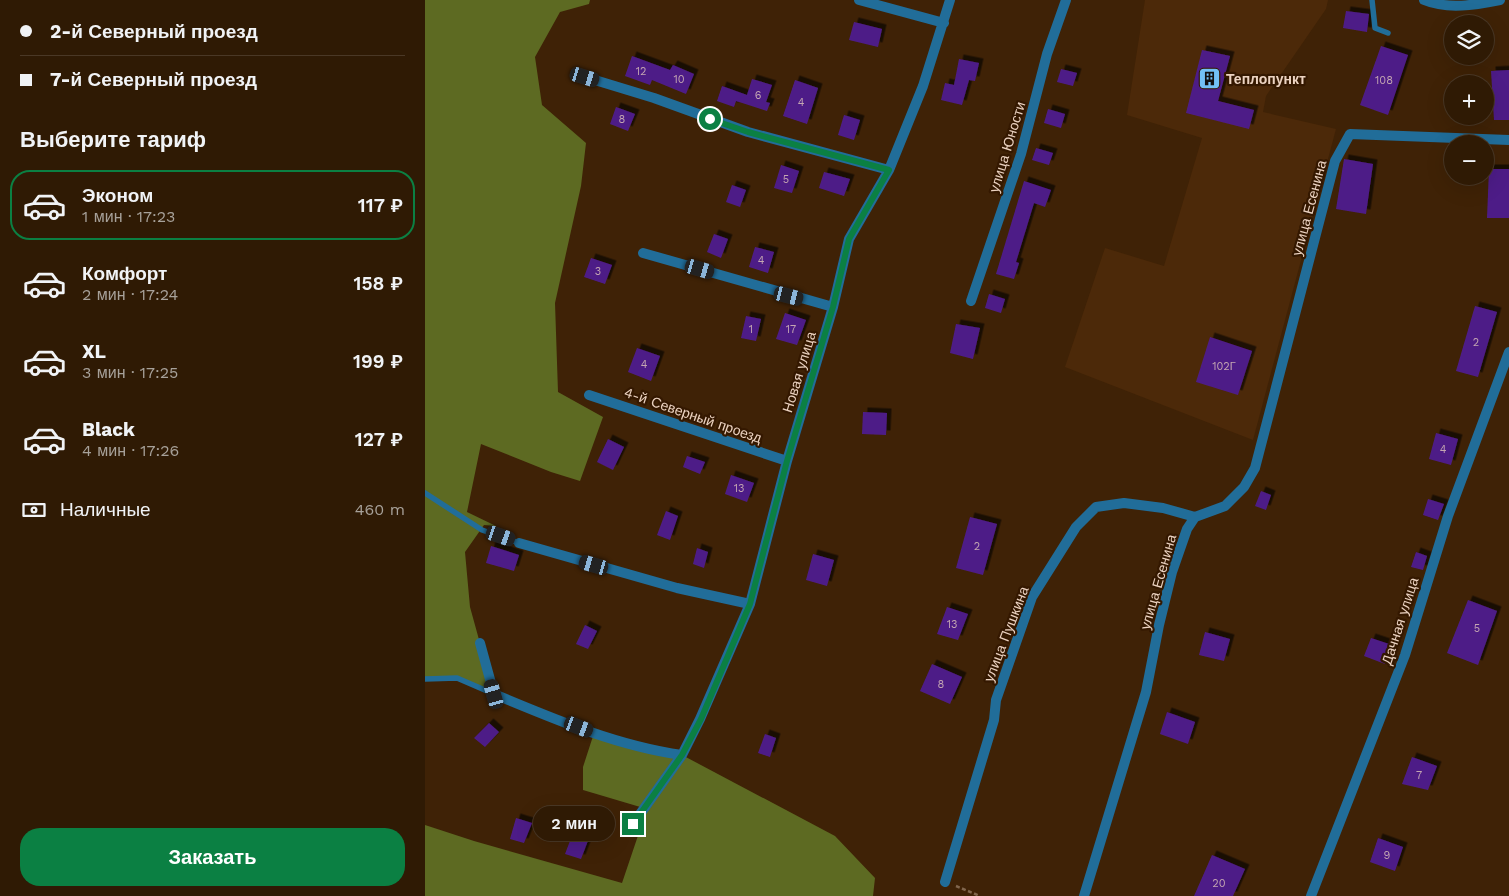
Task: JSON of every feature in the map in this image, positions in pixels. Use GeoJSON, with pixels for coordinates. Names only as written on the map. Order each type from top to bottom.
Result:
{"type":"FeatureCollection","features":[{"type":"Feature","properties":{"kind":"street"},"geometry":{"type":"LineString","coordinates":[[859,0],[944,23]]}},
{"type":"Feature","properties":{"kind":"street","name":"Новая улица"},"geometry":{"type":"LineString","coordinates":[[633,824],[682,755],[701,719],[750,604],[787,461],[833,307],[849,239],[889,170],[923,86],[951,0]]}},
{"type":"Feature","properties":{"kind":"street","name":"улица Юности"},"geometry":{"type":"LineString","coordinates":[[971,301],[1021,154],[1047,54],[1066,0]]}},
{"type":"Feature","properties":{"kind":"street"},"geometry":{"type":"LineString","coordinates":[[1424,0],[1437,6],[1475,5],[1500,0]]}},
{"type":"Feature","properties":{"kind":"street"},"geometry":{"type":"LineString","coordinates":[[585,77],[654,98],[748,132],[889,170]]}},
{"type":"Feature","properties":{"kind":"street","name":"улица Есенина"},"geometry":{"type":"LineString","coordinates":[[1084,896],[1146,692],[1153,650],[1172,572],[1187,530],[1195,517],[1225,506],[1244,487],[1255,468],[1335,161],[1350,134],[1509,140]]}},
{"type":"Feature","properties":{"kind":"street"},"geometry":{"type":"LineString","coordinates":[[643,253],[833,307]]}},
{"type":"Feature","properties":{"kind":"street","name":"Дачная улица"},"geometry":{"type":"LineString","coordinates":[[1311,896],[1405,655],[1449,516],[1509,352]]}},
{"type":"Feature","properties":{"kind":"street","name":"4-й Северный проезд"},"geometry":{"type":"LineString","coordinates":[[589,394],[787,461]]}},
{"type":"Feature","properties":{"kind":"street","name":"улица Пушкина"},"geometry":{"type":"LineString","coordinates":[[945,882],[994,720],[996,700],[1032,597],[1076,527],[1096,507],[1125,503],[1163,508],[1195,517]]}},
{"type":"Feature","properties":{"kind":"street"},"geometry":{"type":"LineString","coordinates":[[519,543],[677,588],[750,604]]}},
{"type":"Feature","properties":{"kind":"street"},"geometry":{"type":"LineString","coordinates":[[480,643],[494,694],[594,733],[664,753],[682,755]]}},
{"type":"Feature","properties":{"kind":"lane"},"geometry":{"type":"LineString","coordinates":[[1372,0],[1375,28],[1388,33]]}},
{"type":"Feature","properties":{"kind":"lane"},"geometry":{"type":"LineString","coordinates":[[425,493],[482,530],[519,543]]}},
{"type":"Feature","properties":{"kind":"lane"},"geometry":{"type":"LineString","coordinates":[[425,679],[457,678],[494,694]]}},
{"type":"Feature","properties":{"kind":"path"},"geometry":{"type":"LineString","coordinates":[[945,882],[980,896]]}},
{"type":"Feature","properties":{"kind":"shaded area"},"geometry":{"type":"Polygon","coordinates":[[[1145,0],[1328,0],[1326,9],[1266,96],[1263,112],[1336,129],[1253,440],[1065,367],[1105,248],[1164,266],[1202,138],[1127,115],[1145,0]]]}},
{"type":"Feature","properties":{"kind":"green space"},"geometry":{"type":"Polygon","coordinates":[[[425,0],[590,0],[589,4],[560,12],[535,57],[542,105],[586,143],[581,186],[555,303],[558,392],[603,417],[580,481],[551,472],[481,444],[467,512],[496,526],[484,525],[465,552],[470,607],[494,694],[457,678],[425,679],[425,0]]]}},
{"type":"Feature","properties":{"kind":"green space"},"geometry":{"type":"Polygon","coordinates":[[[594,733],[682,755],[835,836],[875,878],[873,896],[425,896],[425,825],[474,841],[622,883],[647,809],[583,790],[583,767],[594,733]]]}},
{"type":"Feature","properties":{"kind":"building"},"geometry":{"type":"Polygon","coordinates":[[[1346,11],[1369,14],[1367,32],[1343,28],[1346,11]]]}},
{"type":"Feature","properties":{"kind":"building"},"geometry":{"type":"Polygon","coordinates":[[[854,22],[882,29],[878,47],[849,40],[854,22]]]}},
{"type":"Feature","properties":{"kind":"building"},"geometry":{"type":"Polygon","coordinates":[[[1381,46],[1408,55],[1388,115],[1360,105],[1381,46]]]}},
{"type":"Feature","properties":{"kind":"building","name":"Теплопункт"},"geometry":{"type":"Polygon","coordinates":[[[1202,50],[1230,56],[1218,101],[1254,110],[1249,129],[1186,113],[1202,50]]]}},
{"type":"Feature","properties":{"kind":"building"},"geometry":{"type":"Polygon","coordinates":[[[632,56],[670,70],[673,65],[694,74],[686,94],[652,80],[650,85],[625,76],[632,56]]]}},
{"type":"Feature","properties":{"kind":"building"},"geometry":{"type":"Polygon","coordinates":[[[959,59],[979,63],[975,81],[969,80],[962,105],[941,100],[945,83],[954,85],[959,59]]]}},
{"type":"Feature","properties":{"kind":"building"},"geometry":{"type":"Polygon","coordinates":[[[1061,69],[1077,73],[1073,86],[1057,82],[1061,69]]]}},
{"type":"Feature","properties":{"kind":"building"},"geometry":{"type":"Polygon","coordinates":[[[1509,70],[1509,120],[1494,120],[1494,75],[1491,75],[1491,71],[1509,70]]]}},
{"type":"Feature","properties":{"kind":"building"},"geometry":{"type":"Polygon","coordinates":[[[752,79],[772,85],[766,102],[770,103],[767,111],[736,101],[734,107],[717,101],[722,86],[747,95],[752,79]]]}},
{"type":"Feature","properties":{"kind":"building"},"geometry":{"type":"Polygon","coordinates":[[[795,80],[818,88],[807,124],[783,116],[795,80]]]}},
{"type":"Feature","properties":{"kind":"building"},"geometry":{"type":"Polygon","coordinates":[[[616,107],[635,114],[628,131],[610,124],[616,107]]]}},
{"type":"Feature","properties":{"kind":"building"},"geometry":{"type":"Polygon","coordinates":[[[1048,109],[1065,114],[1061,128],[1044,123],[1048,109]]]}},
{"type":"Feature","properties":{"kind":"building"},"geometry":{"type":"Polygon","coordinates":[[[844,115],[860,120],[854,140],[838,135],[844,115]]]}},
{"type":"Feature","properties":{"kind":"building"},"geometry":{"type":"Polygon","coordinates":[[[1036,148],[1053,153],[1049,165],[1032,160],[1036,148]]]}},
{"type":"Feature","properties":{"kind":"building"},"geometry":{"type":"Polygon","coordinates":[[[1344,159],[1373,164],[1366,214],[1336,209],[1344,159]]]}},
{"type":"Feature","properties":{"kind":"building"},"geometry":{"type":"Polygon","coordinates":[[[781,165],[799,171],[792,193],[774,188],[781,165]]]}},
{"type":"Feature","properties":{"kind":"building"},"geometry":{"type":"Polygon","coordinates":[[[1494,169],[1509,169],[1509,218],[1487,218],[1488,185],[1494,185],[1494,169]]]}},
{"type":"Feature","properties":{"kind":"building"},"geometry":{"type":"Polygon","coordinates":[[[824,172],[850,179],[844,196],[819,188],[824,172]]]}},
{"type":"Feature","properties":{"kind":"building"},"geometry":{"type":"Polygon","coordinates":[[[1024,181],[1051,190],[1045,207],[1034,203],[1016,262],[1019,263],[1014,279],[996,274],[1024,181]]]}},
{"type":"Feature","properties":{"kind":"building"},"geometry":{"type":"Polygon","coordinates":[[[732,185],[746,190],[740,207],[726,202],[732,185]]]}},
{"type":"Feature","properties":{"kind":"building"},"geometry":{"type":"Polygon","coordinates":[[[714,234],[728,239],[721,258],[707,252],[714,234]]]}},
{"type":"Feature","properties":{"kind":"building"},"geometry":{"type":"Polygon","coordinates":[[[755,247],[774,252],[768,273],[749,267],[755,247]]]}},
{"type":"Feature","properties":{"kind":"building"},"geometry":{"type":"Polygon","coordinates":[[[591,258],[612,265],[605,284],[584,277],[591,258]]]}},
{"type":"Feature","properties":{"kind":"building"},"geometry":{"type":"Polygon","coordinates":[[[989,294],[1005,299],[1001,313],[985,308],[989,294]]]}},
{"type":"Feature","properties":{"kind":"building"},"geometry":{"type":"Polygon","coordinates":[[[1475,306],[1497,312],[1478,377],[1456,371],[1475,306]]]}},
{"type":"Feature","properties":{"kind":"building"},"geometry":{"type":"Polygon","coordinates":[[[785,313],[806,320],[797,345],[776,339],[785,313]]]}},
{"type":"Feature","properties":{"kind":"building"},"geometry":{"type":"Polygon","coordinates":[[[746,316],[761,319],[756,341],[741,338],[746,316]]]}},
{"type":"Feature","properties":{"kind":"building"},"geometry":{"type":"Polygon","coordinates":[[[956,324],[980,328],[973,359],[950,353],[956,324]]]}},
{"type":"Feature","properties":{"kind":"building"},"geometry":{"type":"Polygon","coordinates":[[[1210,337],[1252,351],[1238,395],[1196,382],[1210,337]]]}},
{"type":"Feature","properties":{"kind":"building"},"geometry":{"type":"Polygon","coordinates":[[[637,348],[660,356],[651,381],[628,372],[637,348]]]}},
{"type":"Feature","properties":{"kind":"building"},"geometry":{"type":"Polygon","coordinates":[[[863,412],[887,413],[886,435],[862,434],[863,412]]]}},
{"type":"Feature","properties":{"kind":"building"},"geometry":{"type":"Polygon","coordinates":[[[1436,433],[1458,439],[1451,465],[1429,459],[1436,433]]]}},
{"type":"Feature","properties":{"kind":"building"},"geometry":{"type":"Polygon","coordinates":[[[608,439],[624,447],[613,470],[597,462],[608,439]]]}},
{"type":"Feature","properties":{"kind":"building"},"geometry":{"type":"Polygon","coordinates":[[[687,456],[705,462],[700,474],[683,467],[687,456]]]}},
{"type":"Feature","properties":{"kind":"building"},"geometry":{"type":"Polygon","coordinates":[[[731,475],[754,483],[747,502],[725,494],[731,475]]]}},
{"type":"Feature","properties":{"kind":"building"},"geometry":{"type":"Polygon","coordinates":[[[1261,491],[1271,495],[1266,510],[1255,506],[1261,491]]]}},
{"type":"Feature","properties":{"kind":"building"},"geometry":{"type":"Polygon","coordinates":[[[1428,499],[1444,504],[1438,520],[1423,515],[1428,499]]]}},
{"type":"Feature","properties":{"kind":"building"},"geometry":{"type":"Polygon","coordinates":[[[666,511],[678,516],[670,540],[657,535],[666,511]]]}},
{"type":"Feature","properties":{"kind":"building"},"geometry":{"type":"Polygon","coordinates":[[[970,517],[997,524],[983,575],[956,568],[970,517]]]}},
{"type":"Feature","properties":{"kind":"building"},"geometry":{"type":"Polygon","coordinates":[[[491,546],[519,555],[514,571],[486,563],[491,546]]]}},
{"type":"Feature","properties":{"kind":"building"},"geometry":{"type":"Polygon","coordinates":[[[697,548],[708,552],[704,568],[693,564],[697,548]]]}},
{"type":"Feature","properties":{"kind":"building"},"geometry":{"type":"Polygon","coordinates":[[[1416,552],[1427,556],[1423,570],[1411,567],[1416,552]]]}},
{"type":"Feature","properties":{"kind":"building"},"geometry":{"type":"Polygon","coordinates":[[[813,554],[834,560],[827,586],[806,580],[813,554]]]}},
{"type":"Feature","properties":{"kind":"building"},"geometry":{"type":"Polygon","coordinates":[[[1468,600],[1497,611],[1478,665],[1447,653],[1468,600]]]}},
{"type":"Feature","properties":{"kind":"building"},"geometry":{"type":"Polygon","coordinates":[[[947,607],[968,614],[958,640],[937,634],[947,607]]]}},
{"type":"Feature","properties":{"kind":"building"},"geometry":{"type":"Polygon","coordinates":[[[585,625],[597,631],[588,649],[576,644],[585,625]]]}},
{"type":"Feature","properties":{"kind":"building"},"geometry":{"type":"Polygon","coordinates":[[[1205,632],[1230,639],[1224,661],[1199,655],[1205,632]]]}},
{"type":"Feature","properties":{"kind":"building"},"geometry":{"type":"Polygon","coordinates":[[[1371,638],[1392,645],[1385,664],[1364,656],[1371,638]]]}},
{"type":"Feature","properties":{"kind":"building"},"geometry":{"type":"Polygon","coordinates":[[[932,664],[962,677],[950,704],[920,691],[932,664]]]}},
{"type":"Feature","properties":{"kind":"building"},"geometry":{"type":"Polygon","coordinates":[[[1167,712],[1195,722],[1188,744],[1160,734],[1167,712]]]}},
{"type":"Feature","properties":{"kind":"building"},"geometry":{"type":"Polygon","coordinates":[[[489,723],[499,732],[485,747],[474,738],[489,723]]]}},
{"type":"Feature","properties":{"kind":"building"},"geometry":{"type":"Polygon","coordinates":[[[765,734],[776,738],[770,757],[758,753],[765,734]]]}},
{"type":"Feature","properties":{"kind":"building"},"geometry":{"type":"Polygon","coordinates":[[[1412,757],[1437,766],[1428,790],[1402,784],[1412,757]]]}},
{"type":"Feature","properties":{"kind":"building"},"geometry":{"type":"Polygon","coordinates":[[[516,818],[532,823],[524,843],[510,839],[516,818]]]}},
{"type":"Feature","properties":{"kind":"building"},"geometry":{"type":"Polygon","coordinates":[[[573,833],[589,838],[581,859],[565,854],[573,833]]]}},
{"type":"Feature","properties":{"kind":"building"},"geometry":{"type":"Polygon","coordinates":[[[1378,838],[1403,847],[1395,871],[1370,862],[1378,838]]]}},
{"type":"Feature","properties":{"kind":"building"},"geometry":{"type":"Polygon","coordinates":[[[1212,855],[1245,869],[1233,896],[1194,896],[1212,855]]]}},
{"type":"Feature","properties":{"kind":"place","name":"Теплопункт"},"geometry":{"type":"Point","coordinates":[1210,79]}},
{"type":"Feature","properties":{"kind":"route"},"geometry":{"type":"LineString","coordinates":[[633,824],[682,755],[701,719],[750,604],[787,461],[833,307],[849,239],[889,170],[748,132],[710,119]]}}]}
